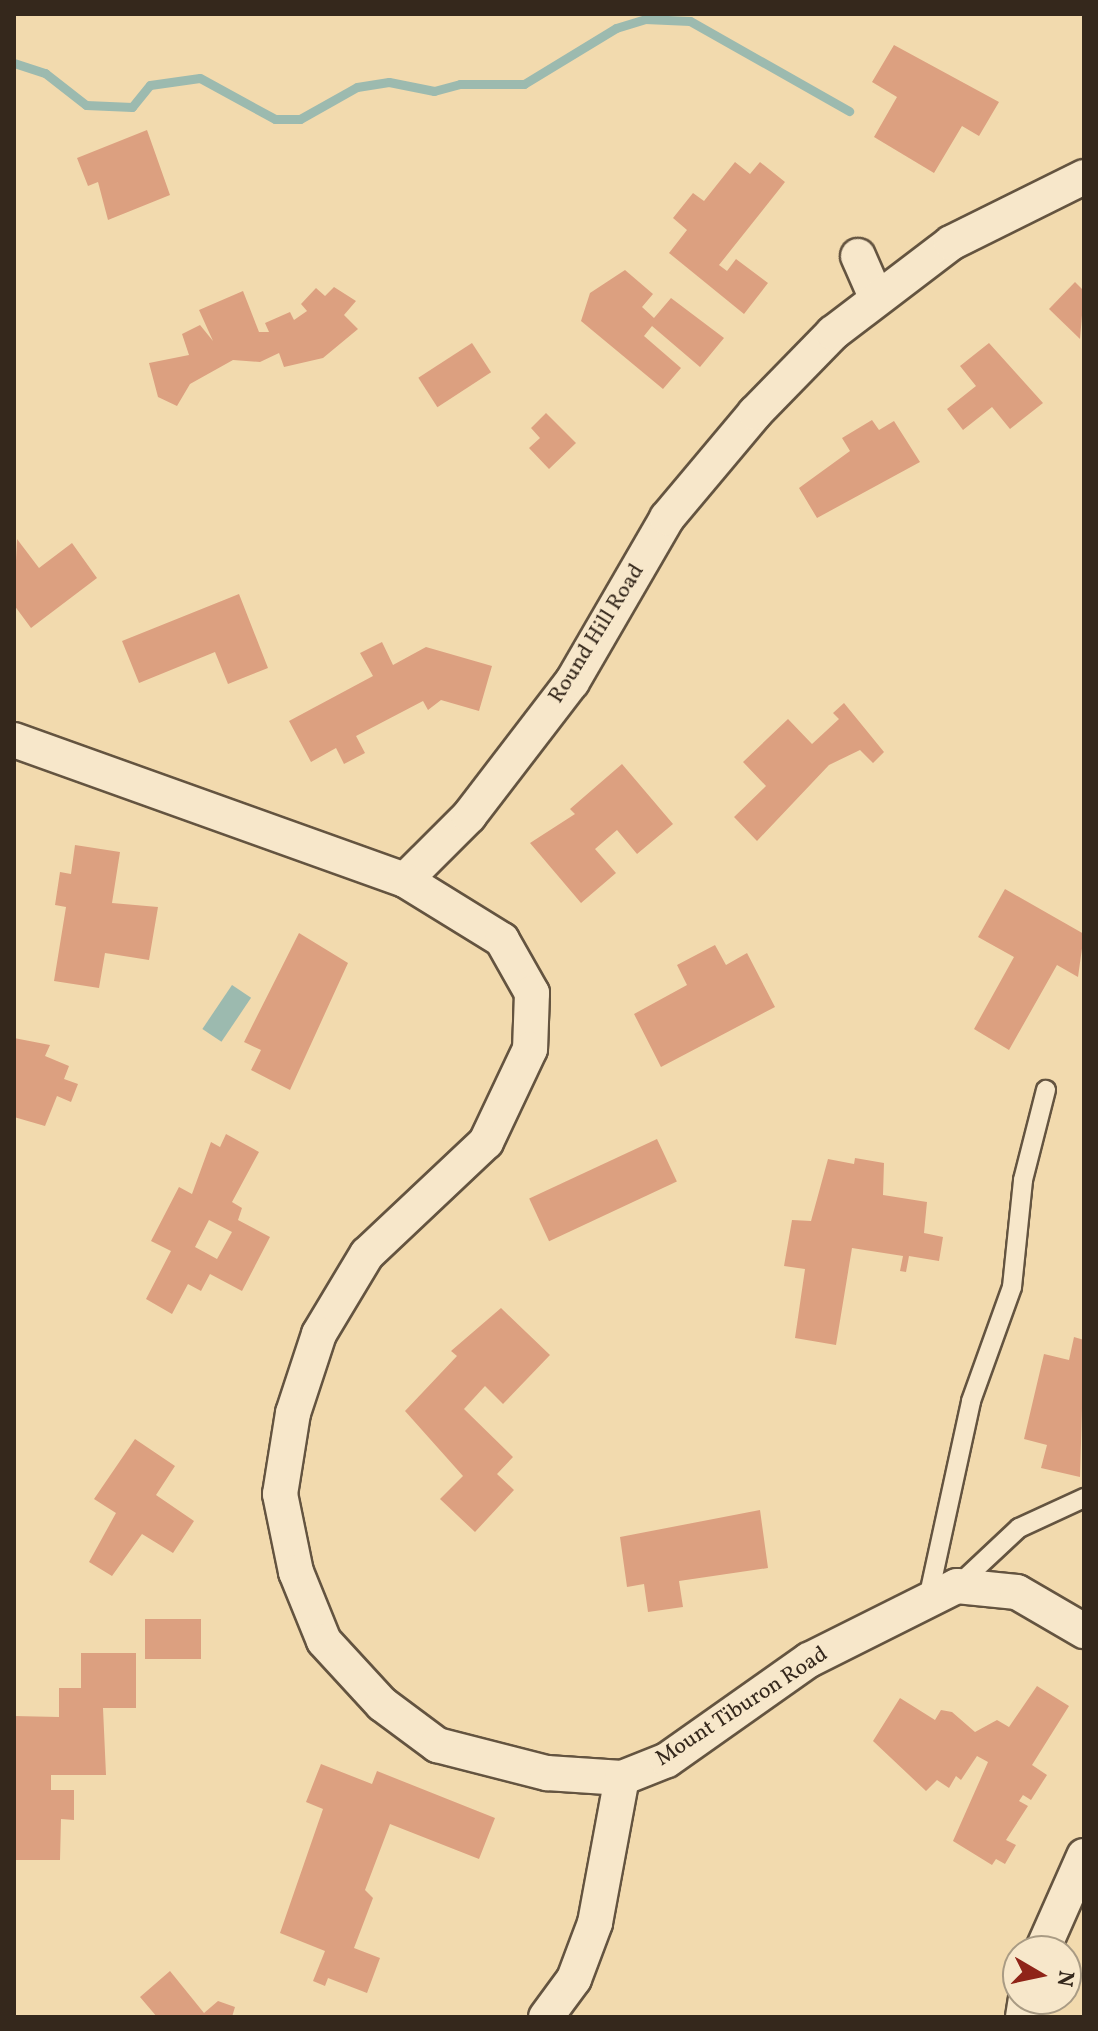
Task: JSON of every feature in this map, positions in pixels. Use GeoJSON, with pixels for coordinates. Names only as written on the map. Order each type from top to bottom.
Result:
{"type":"FeatureCollection","features":[{"type":"Feature","properties":{"kind":"street","name":"Round Hill Road"},"geometry":{"type":"LineString","coordinates":[[405,880],[469,816],[572,682],[667,518],[755,413],[876,297],[951,243],[1084,177]]}},
{"type":"Feature","properties":{"kind":"street"},"geometry":{"type":"LineString","coordinates":[[858,256],[876,297]]}},
{"type":"Feature","properties":{"kind":"street"},"geometry":{"type":"LineString","coordinates":[[14,740],[405,880]]}},
{"type":"Feature","properties":{"kind":"street","name":"Mount Tiburon Road"},"geometry":{"type":"LineString","coordinates":[[405,880],[502,940],[532,993],[530,1049],[486,1142],[367,1254],[319,1334],[293,1413],[280,1494],[296,1572],[324,1641],[382,1704],[437,1745],[547,1773],[622,1778],[667,1760],[809,1660],[942,1592]]}},
{"type":"Feature","properties":{"kind":"street"},"geometry":{"type":"LineString","coordinates":[[942,1592],[1017,1592],[1084,1631]]}},
{"type":"Feature","properties":{"kind":"street"},"geometry":{"type":"LineString","coordinates":[[546,2017],[574,1979],[595,1923],[622,1778]]}},
{"type":"Feature","properties":{"kind":"street"},"geometry":{"type":"LineString","coordinates":[[1049,1935],[1084,1856]]}},
{"type":"Feature","properties":{"kind":"lane"},"geometry":{"type":"LineString","coordinates":[[942,1592],[967,1415],[1012,1287],[1023,1180],[1046,1090]]}},
{"type":"Feature","properties":{"kind":"lane"},"geometry":{"type":"LineString","coordinates":[[942,1592],[1019,1528],[1084,1498]]}},
{"type":"Feature","properties":{"kind":"water"},"geometry":{"type":"Polygon","coordinates":[[[232,985],[251,998],[221,1042],[202,1029],[232,985]]]}},
{"type":"Feature","properties":{"kind":"building"},"geometry":{"type":"Polygon","coordinates":[[[894,45],[999,102],[979,136],[962,126],[934,173],[874,137],[897,97],[872,82],[894,45]]]}},
{"type":"Feature","properties":{"kind":"building"},"geometry":{"type":"Polygon","coordinates":[[[147,130],[170,195],[108,220],[98,182],[88,186],[77,158],[147,130]]]}},
{"type":"Feature","properties":{"kind":"building"},"geometry":{"type":"Polygon","coordinates":[[[735,162],[750,174],[760,162],[785,182],[719,265],[727,271],[736,259],[768,283],[744,314],[669,253],[687,230],[673,218],[693,193],[704,201],[735,162]]]}},
{"type":"Feature","properties":{"kind":"building"},"geometry":{"type":"Polygon","coordinates":[[[625,270],[653,294],[642,307],[654,318],[671,298],[724,338],[700,367],[652,326],[644,336],[681,368],[663,389],[581,321],[590,293],[625,270]]]}},
{"type":"Feature","properties":{"kind":"building"},"geometry":{"type":"Polygon","coordinates":[[[1075,282],[1084,291],[1080,339],[1049,309],[1075,282]]]}},
{"type":"Feature","properties":{"kind":"building"},"geometry":{"type":"Polygon","coordinates":[[[334,287],[356,301],[344,315],[358,329],[323,358],[284,367],[279,353],[260,362],[233,360],[190,384],[177,406],[158,397],[149,363],[189,355],[182,334],[200,325],[213,341],[199,310],[243,291],[259,332],[269,332],[265,323],[290,312],[294,320],[307,311],[301,304],[316,288],[325,296],[334,287]]]}},
{"type":"Feature","properties":{"kind":"building"},"geometry":{"type":"Polygon","coordinates":[[[472,343],[491,372],[437,407],[418,378],[472,343]]]}},
{"type":"Feature","properties":{"kind":"building"},"geometry":{"type":"Polygon","coordinates":[[[989,343],[1043,403],[1010,429],[992,407],[963,430],[947,409],[976,386],[960,366],[989,343]]]}},
{"type":"Feature","properties":{"kind":"building"},"geometry":{"type":"Polygon","coordinates":[[[546,413],[576,443],[549,469],[529,448],[540,438],[531,428],[546,413]]]}},
{"type":"Feature","properties":{"kind":"building"},"geometry":{"type":"Polygon","coordinates":[[[872,420],[879,430],[894,421],[920,462],[817,518],[799,488],[850,451],[842,438],[872,420]]]}},
{"type":"Feature","properties":{"kind":"building"},"geometry":{"type":"Polygon","coordinates":[[[17,539],[39,568],[72,543],[97,578],[31,628],[14,605],[17,539]]]}},
{"type":"Feature","properties":{"kind":"building"},"geometry":{"type":"Polygon","coordinates":[[[239,594],[268,668],[228,684],[215,652],[139,683],[122,641],[239,594]]]}},
{"type":"Feature","properties":{"kind":"building"},"geometry":{"type":"Polygon","coordinates":[[[382,642],[393,665],[426,647],[492,666],[479,711],[441,700],[428,710],[423,701],[356,736],[365,753],[344,764],[336,748],[311,762],[289,721],[373,676],[360,653],[382,642]]]}},
{"type":"Feature","properties":{"kind":"building"},"geometry":{"type":"Polygon","coordinates":[[[844,703],[884,752],[873,763],[860,750],[829,765],[757,841],[734,817],[766,786],[743,762],[788,719],[812,744],[839,719],[833,713],[844,703]]]}},
{"type":"Feature","properties":{"kind":"building"},"geometry":{"type":"Polygon","coordinates":[[[622,764],[673,824],[637,854],[617,830],[595,849],[616,873],[581,903],[530,843],[575,814],[570,809],[622,764]]]}},
{"type":"Feature","properties":{"kind":"building"},"geometry":{"type":"Polygon","coordinates":[[[75,845],[120,852],[112,903],[158,907],[149,960],[105,953],[99,988],[54,981],[66,907],[55,905],[60,872],[71,874],[75,845]]]}},
{"type":"Feature","properties":{"kind":"building"},"geometry":{"type":"Polygon","coordinates":[[[1005,889],[1084,934],[1078,977],[1057,965],[1009,1050],[974,1029],[1014,957],[978,937],[1005,889]]]}},
{"type":"Feature","properties":{"kind":"building"},"geometry":{"type":"Polygon","coordinates":[[[299,933],[348,963],[290,1090],[251,1070],[261,1050],[244,1042],[299,933]]]}},
{"type":"Feature","properties":{"kind":"building"},"geometry":{"type":"Polygon","coordinates":[[[715,945],[726,965],[747,953],[775,1007],[661,1067],[634,1014],[687,985],[677,965],[715,945]]]}},
{"type":"Feature","properties":{"kind":"building"},"geometry":{"type":"Polygon","coordinates":[[[14,1038],[50,1045],[45,1056],[69,1066],[64,1079],[78,1084],[71,1102],[57,1096],[45,1126],[14,1117],[14,1038]]]}},
{"type":"Feature","properties":{"kind":"building"},"geometry":{"type":"Polygon","coordinates":[[[226,1134],[259,1152],[232,1202],[242,1208],[238,1220],[270,1237],[242,1291],[210,1274],[201,1291],[188,1284],[172,1314],[146,1299],[171,1251],[151,1241],[179,1187],[192,1194],[211,1142],[220,1147],[226,1134]],[[209,1220],[195,1247],[217,1259],[232,1232],[209,1220]]]}},
{"type":"Feature","properties":{"kind":"building"},"geometry":{"type":"Polygon","coordinates":[[[657,1139],[677,1182],[549,1241],[529,1199],[657,1139]]]}},
{"type":"Feature","properties":{"kind":"building"},"geometry":{"type":"Polygon","coordinates":[[[855,1158],[884,1163],[883,1195],[927,1202],[924,1233],[943,1237],[939,1261],[909,1256],[906,1272],[900,1271],[903,1256],[852,1248],[836,1345],[795,1338],[805,1269],[784,1266],[792,1220],[811,1221],[828,1159],[854,1164],[855,1158]]]}},
{"type":"Feature","properties":{"kind":"building"},"geometry":{"type":"Polygon","coordinates":[[[501,1308],[550,1355],[503,1404],[485,1386],[464,1409],[513,1457],[497,1474],[514,1490],[475,1532],[440,1499],[463,1476],[405,1411],[457,1356],[451,1351],[501,1308]]]}},
{"type":"Feature","properties":{"kind":"building"},"geometry":{"type":"Polygon","coordinates":[[[1074,1337],[1084,1340],[1080,1477],[1041,1468],[1047,1445],[1024,1439],[1044,1354],[1069,1360],[1074,1337]]]}},
{"type":"Feature","properties":{"kind":"building"},"geometry":{"type":"Polygon","coordinates":[[[135,1439],[175,1466],[156,1495],[194,1521],[173,1553],[142,1534],[112,1576],[89,1562],[116,1513],[94,1499],[135,1439]]]}},
{"type":"Feature","properties":{"kind":"building"},"geometry":{"type":"Polygon","coordinates":[[[760,1510],[768,1568],[679,1581],[683,1607],[648,1612],[644,1584],[627,1587],[620,1537],[760,1510]]]}},
{"type":"Feature","properties":{"kind":"building"},"geometry":{"type":"Polygon","coordinates":[[[145,1619],[201,1619],[201,1659],[145,1659],[145,1619]]]}},
{"type":"Feature","properties":{"kind":"building"},"geometry":{"type":"Polygon","coordinates":[[[81,1653],[136,1653],[136,1708],[103,1708],[106,1775],[51,1775],[51,1790],[74,1790],[74,1820],[61,1819],[60,1860],[14,1860],[14,1716],[59,1717],[59,1688],[81,1688],[81,1653]]]}},
{"type":"Feature","properties":{"kind":"building"},"geometry":{"type":"Polygon","coordinates":[[[1037,1686],[1069,1706],[1032,1765],[1047,1775],[1031,1800],[1023,1795],[1019,1801],[1028,1806],[1006,1840],[1016,1845],[1005,1864],[996,1859],[992,1865],[953,1841],[988,1762],[977,1756],[961,1780],[956,1776],[949,1788],[937,1780],[926,1791],[873,1741],[900,1698],[935,1720],[941,1710],[952,1712],[975,1732],[997,1720],[1009,1727],[1037,1686]]]}},
{"type":"Feature","properties":{"kind":"building"},"geometry":{"type":"Polygon","coordinates":[[[321,1764],[372,1784],[377,1771],[495,1818],[479,1859],[390,1824],[365,1890],[373,1898],[354,1948],[380,1958],[367,1993],[328,1978],[325,1986],[313,1981],[325,1951],[280,1933],[323,1809],[306,1802],[321,1764]]]}},
{"type":"Feature","properties":{"kind":"building"},"geometry":{"type":"Polygon","coordinates":[[[170,1971],[204,2013],[218,2001],[235,2007],[232,2017],[157,2017],[140,1997],[170,1971]]]}},
{"type":"Feature","properties":{"kind":"waterway"},"geometry":{"type":"LineString","coordinates":[[14,63],[45,73],[86,105],[132,107],[150,85],[200,78],[275,119],[300,119],[357,87],[389,82],[434,91],[460,84],[524,84],[616,28],[645,19],[690,21],[849,111]]}}]}
